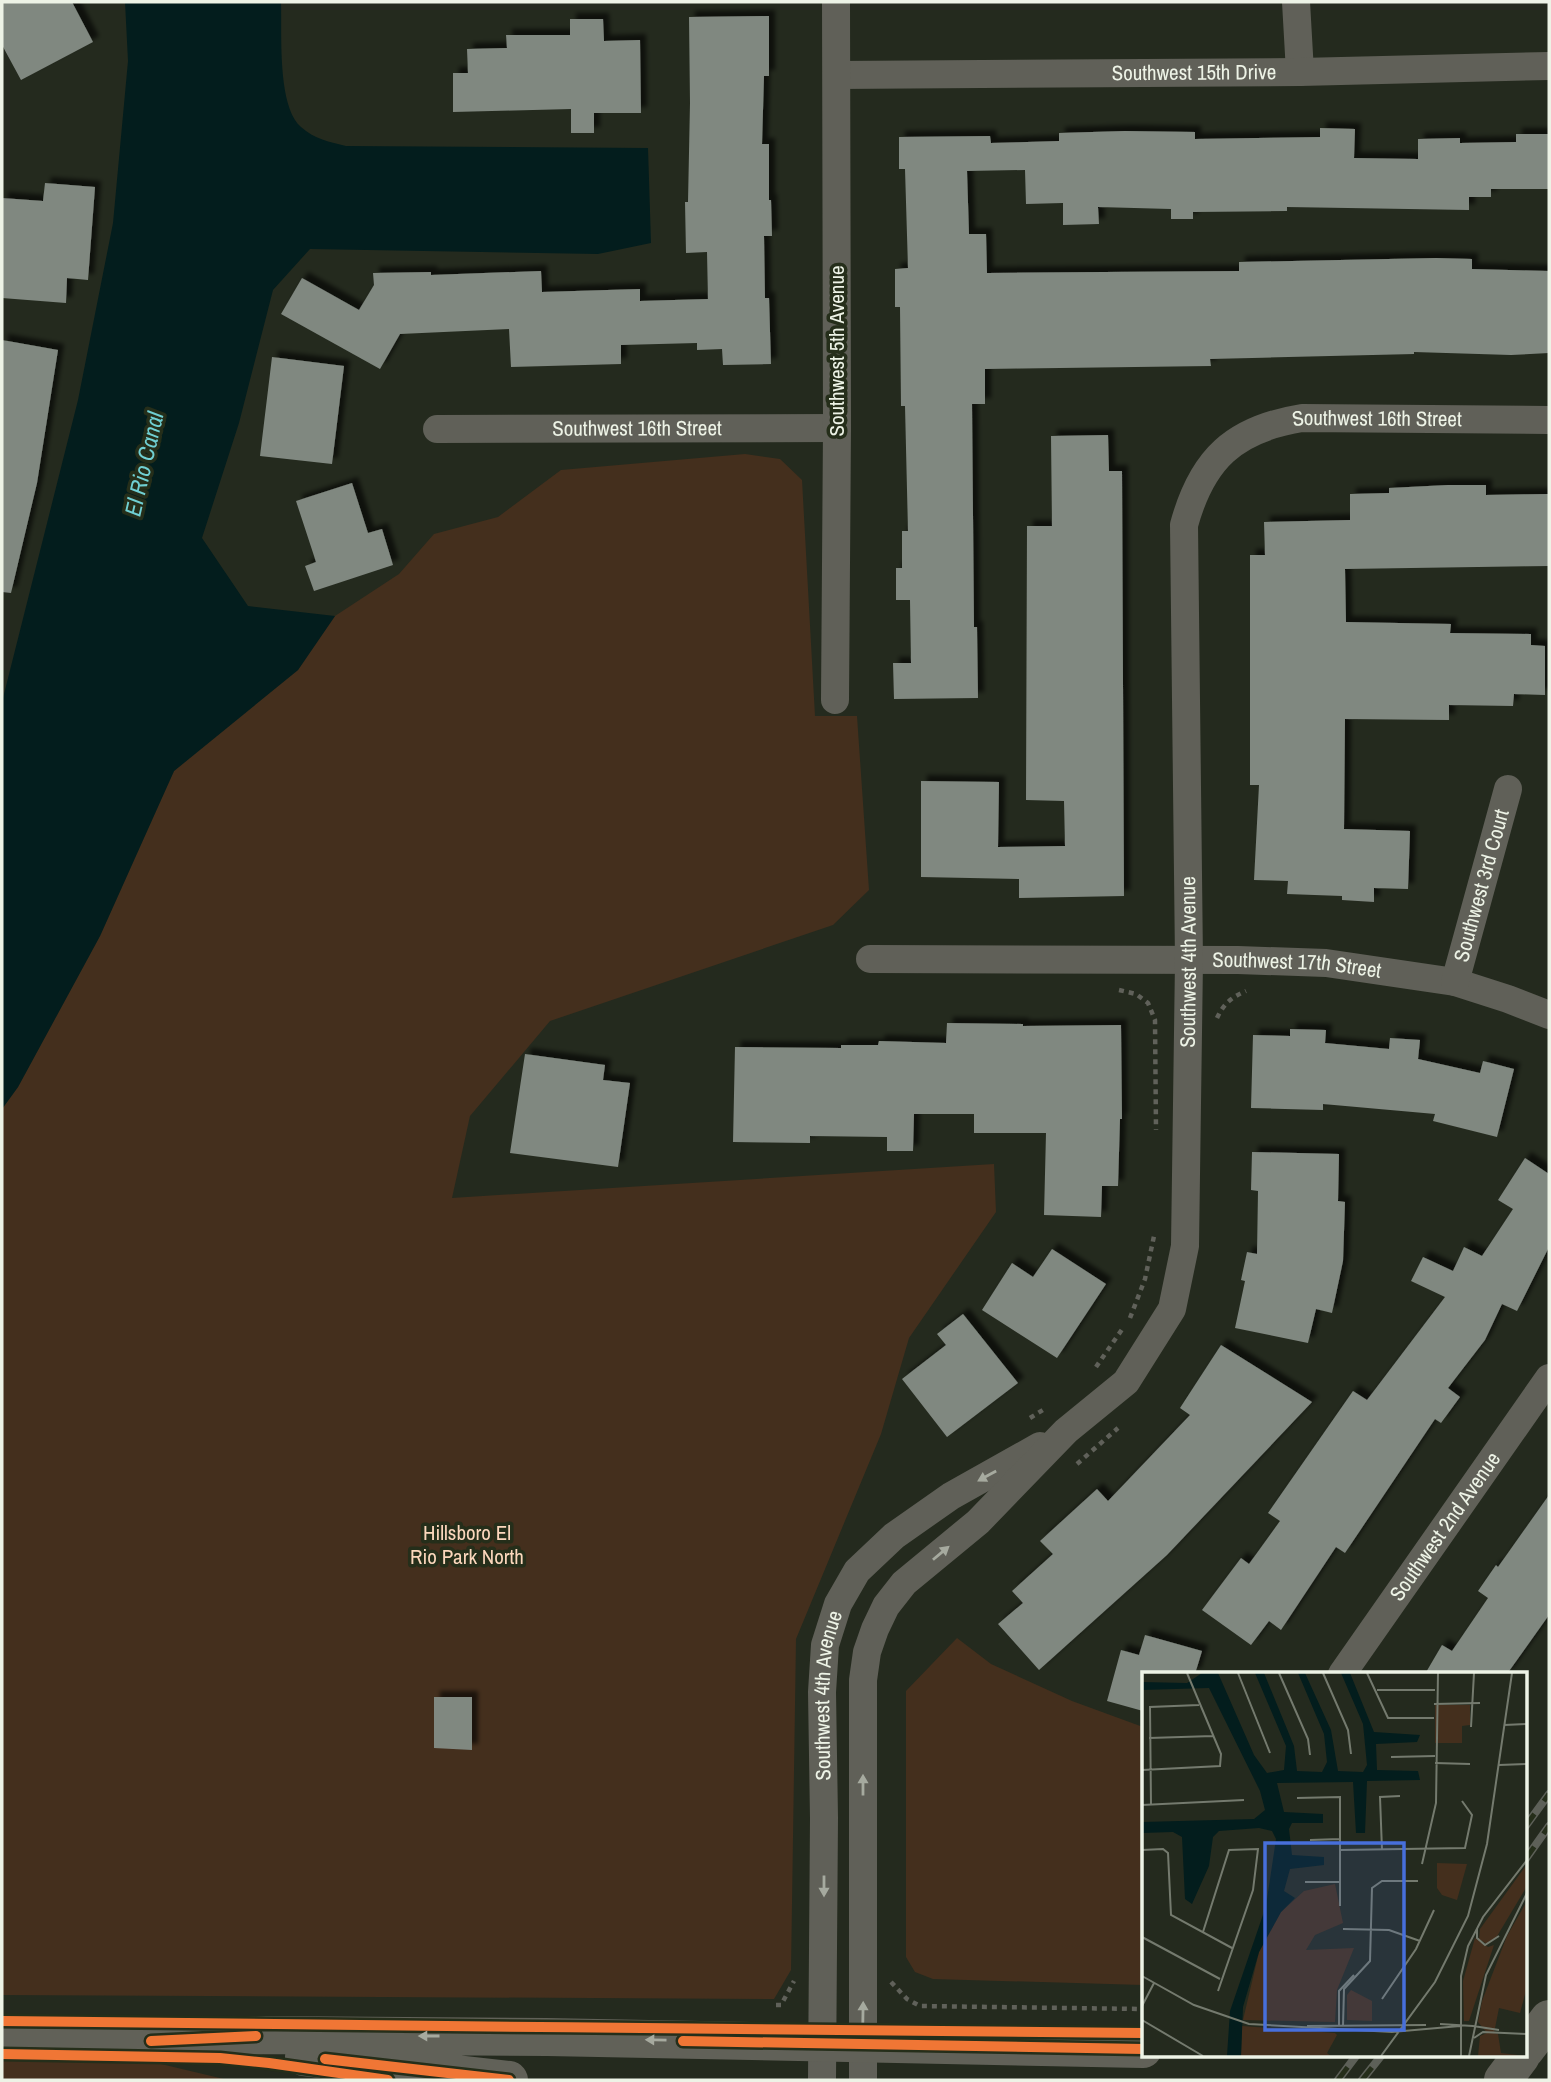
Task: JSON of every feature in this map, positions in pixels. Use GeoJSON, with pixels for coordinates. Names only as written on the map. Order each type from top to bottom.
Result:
{"type":"FeatureCollection","features":[{"type":"Feature","properties":{"kind":"main road"},"geometry":{"type":"LineString","coordinates":[[1526,2049],[1549,2019]]}},
{"type":"Feature","properties":{"kind":"main road"},"geometry":{"type":"LineString","coordinates":[[151,2041],[280,2035],[547,2037],[822,2062],[1142,2049]]}},
{"type":"Feature","properties":{"kind":"main road"},"geometry":{"type":"LineString","coordinates":[[2,2036],[151,2041],[509,2080]]}},
{"type":"Feature","properties":{"kind":"main road"},"geometry":{"type":"LineString","coordinates":[[1526,2050],[1549,2049]]}},
{"type":"Feature","properties":{"kind":"main road"},"geometry":{"type":"LineString","coordinates":[[1503,2080],[1520,2058]]}},
{"type":"Feature","properties":{"kind":"street","name":"Southwest 5th Avenue"},"geometry":{"type":"LineString","coordinates":[[835,700],[836,2]]}},
{"type":"Feature","properties":{"kind":"street"},"geometry":{"type":"LineString","coordinates":[[1296,2],[1300,72]]}},
{"type":"Feature","properties":{"kind":"street","name":"Southwest 15th Drive"},"geometry":{"type":"LineString","coordinates":[[837,75],[1300,72],[1549,66]]}},
{"type":"Feature","properties":{"kind":"street","name":"Southwest 16th Street"},"geometry":{"type":"LineString","coordinates":[[1216,459],[1224,450],[1248,434],[1274,423],[1303,418],[1549,420]]}},
{"type":"Feature","properties":{"kind":"street","name":"Southwest 16th Street"},"geometry":{"type":"LineString","coordinates":[[437,429],[837,428]]}},
{"type":"Feature","properties":{"kind":"street","name":"Southwest 4th Avenue"},"geometry":{"type":"LineString","coordinates":[[863,2062],[863,1680],[867,1652],[875,1629],[886,1606],[904,1583],[978,1522],[1066,1431],[1126,1381],[1172,1309],[1185,1246],[1189,961],[1184,525],[1191,498],[1205,472],[1216,459]]}},
{"type":"Feature","properties":{"kind":"street","name":"Southwest 3rd Court"},"geometry":{"type":"LineString","coordinates":[[1455,982],[1508,789]]}},
{"type":"Feature","properties":{"kind":"street","name":"Southwest 17th Street"},"geometry":{"type":"LineString","coordinates":[[870,959],[1326,963],[1455,982],[1549,1015]]}},
{"type":"Feature","properties":{"kind":"street","name":"Southwest 2nd Avenue"},"geometry":{"type":"LineString","coordinates":[[1343,1672],[1549,1378]]}},
{"type":"Feature","properties":{"kind":"street","name":"Southwest 4th Avenue"},"geometry":{"type":"LineString","coordinates":[[822,2062],[822,1692],[825,1645],[838,1604],[858,1571],[894,1536],[951,1496],[1066,1431]]}},
{"type":"Feature","properties":{"kind":"street"},"geometry":{"type":"LineString","coordinates":[[951,1496],[978,1522]]}},
{"type":"Feature","properties":{"kind":"street"},"geometry":{"type":"LineString","coordinates":[[876,1552],[904,1583]]}},
{"type":"Feature","properties":{"kind":"path"},"geometry":{"type":"LineString","coordinates":[[1216,1028],[1222,1006],[1234,996],[1246,991]]}},
{"type":"Feature","properties":{"kind":"path"},"geometry":{"type":"LineString","coordinates":[[1071,1469],[1125,1421]]}},
{"type":"Feature","properties":{"kind":"path"},"geometry":{"type":"LineString","coordinates":[[888,1977],[896,1989],[920,2006],[1142,2009]]}},
{"type":"Feature","properties":{"kind":"green space","name":"Hillsboro El Rio Park North"},"geometry":{"type":"Polygon","coordinates":[[[745,454],[780,459],[802,480],[815,716],[857,716],[869,890],[833,925],[550,1021],[470,1116],[452,1198],[994,1164],[996,1212],[909,1338],[881,1434],[796,1639],[791,1970],[774,1999],[2,1995],[2,1109],[18,1087],[100,936],[174,771],[298,670],[335,616],[399,574],[434,534],[498,517],[561,470],[745,454]]]}},
{"type":"Feature","properties":{"kind":"green space"},"geometry":{"type":"Polygon","coordinates":[[[957,1638],[991,1664],[1072,1701],[1142,1727],[1142,1985],[933,1979],[915,1972],[906,1957],[906,1691],[957,1638]]]}},
{"type":"Feature","properties":{"kind":"green space"},"geometry":{"type":"Polygon","coordinates":[[[2,2058],[161,2064],[228,2080],[2,2080],[2,2058]]]}},
{"type":"Feature","properties":{"kind":"water","name":"El Rio Canal"},"geometry":{"type":"Polygon","coordinates":[[[125,2],[281,2],[282,68],[288,103],[293,117],[301,127],[328,141],[346,146],[648,148],[651,243],[598,254],[310,249],[273,290],[239,423],[202,538],[248,606],[335,616],[298,670],[174,771],[100,936],[18,1087],[2,1109],[2,702],[78,400],[113,223],[128,61],[125,2]]]}},
{"type":"Feature","properties":{"kind":"building"},"geometry":{"type":"Polygon","coordinates":[[[2,2],[72,2],[93,42],[21,80],[2,45],[2,2]]]}},
{"type":"Feature","properties":{"kind":"building"},"geometry":{"type":"Polygon","coordinates":[[[769,16],[769,76],[764,76],[762,144],[769,144],[772,236],[764,236],[765,298],[769,298],[771,364],[723,365],[722,349],[697,350],[697,343],[621,345],[621,364],[511,367],[509,329],[400,334],[380,369],[281,314],[302,278],[359,310],[374,285],[373,273],[431,272],[431,275],[541,271],[542,292],[640,289],[640,301],[708,299],[707,252],[686,253],[689,17],[769,16]]]}},
{"type":"Feature","properties":{"kind":"building"},"geometry":{"type":"Polygon","coordinates":[[[570,19],[603,19],[604,41],[640,40],[641,113],[594,113],[594,133],[571,133],[571,109],[453,112],[453,73],[468,73],[467,49],[507,48],[506,35],[570,35],[570,19]]]}},
{"type":"Feature","properties":{"kind":"building"},"geometry":{"type":"Polygon","coordinates":[[[1320,128],[1355,129],[1354,158],[1418,159],[1418,139],[1460,138],[1460,143],[1516,142],[1516,134],[1549,134],[1549,189],[1491,189],[1491,197],[1469,197],[1469,210],[1287,207],[1287,211],[1193,212],[1193,219],[1171,219],[1171,209],[1098,207],[1099,224],[1063,225],[1063,203],[1026,204],[1025,170],[967,171],[969,234],[986,234],[987,273],[1239,271],[1239,262],[1436,258],[1472,259],[1472,269],[1549,271],[1549,353],[1511,355],[1414,352],[1210,359],[1211,366],[985,369],[985,404],[972,404],[974,627],[977,627],[978,698],[894,699],[893,663],[911,663],[910,600],[896,600],[896,568],[902,568],[902,531],[908,531],[905,406],[901,406],[900,307],[895,307],[895,269],[908,268],[905,169],[899,169],[899,137],[990,136],[991,143],[1059,141],[1059,133],[1125,131],[1195,132],[1195,139],[1320,137],[1320,128]]]}},
{"type":"Feature","properties":{"kind":"building"},"geometry":{"type":"Polygon","coordinates":[[[45,183],[95,187],[88,280],[67,278],[66,303],[2,298],[2,198],[43,201],[45,183]]]}},
{"type":"Feature","properties":{"kind":"building"},"geometry":{"type":"Polygon","coordinates":[[[2,340],[58,350],[37,483],[11,593],[2,592],[2,340]]]}},
{"type":"Feature","properties":{"kind":"building"},"geometry":{"type":"Polygon","coordinates":[[[272,357],[344,366],[332,464],[260,456],[272,357]]]}},
{"type":"Feature","properties":{"kind":"building"},"geometry":{"type":"Polygon","coordinates":[[[1108,435],[1109,471],[1122,471],[1124,896],[1019,898],[1019,879],[921,877],[921,781],[999,782],[998,847],[1065,846],[1064,801],[1026,800],[1027,526],[1052,526],[1051,436],[1108,435]]]}},
{"type":"Feature","properties":{"kind":"building"},"geometry":{"type":"Polygon","coordinates":[[[352,483],[368,533],[382,529],[393,565],[314,591],[305,566],[316,562],[296,501],[352,483]]]}},
{"type":"Feature","properties":{"kind":"building"},"geometry":{"type":"Polygon","coordinates":[[[1486,485],[1486,495],[1549,494],[1549,566],[1345,569],[1346,622],[1451,624],[1450,633],[1531,634],[1531,645],[1545,646],[1545,695],[1514,694],[1513,706],[1449,705],[1449,720],[1345,719],[1344,829],[1410,831],[1408,889],[1374,888],[1374,902],[1342,900],[1342,896],[1287,894],[1288,881],[1254,880],[1259,785],[1250,785],[1250,555],[1265,555],[1264,522],[1350,520],[1350,494],[1389,493],[1389,488],[1486,485]]]}},
{"type":"Feature","properties":{"kind":"building"},"geometry":{"type":"Polygon","coordinates":[[[947,1023],[1023,1026],[1121,1025],[1122,1119],[1118,1186],[1102,1186],[1101,1217],[1044,1215],[1046,1133],[974,1133],[974,1114],[914,1114],[913,1151],[887,1151],[887,1137],[810,1136],[810,1143],[733,1142],[735,1047],[841,1048],[841,1045],[878,1045],[879,1041],[946,1043],[947,1023]]]}},
{"type":"Feature","properties":{"kind":"building"},"geometry":{"type":"Polygon","coordinates":[[[1290,1029],[1326,1030],[1325,1043],[1389,1049],[1390,1038],[1420,1040],[1418,1059],[1480,1073],[1483,1061],[1514,1069],[1497,1137],[1433,1121],[1435,1114],[1323,1104],[1323,1110],[1251,1108],[1253,1035],[1290,1036],[1290,1029]]]}},
{"type":"Feature","properties":{"kind":"building"},"geometry":{"type":"Polygon","coordinates":[[[525,1054],[605,1065],[603,1080],[630,1083],[618,1167],[510,1153],[525,1054]]]}},
{"type":"Feature","properties":{"kind":"building"},"geometry":{"type":"Polygon","coordinates":[[[1252,1152],[1339,1154],[1338,1201],[1345,1202],[1343,1261],[1332,1313],[1316,1309],[1308,1343],[1235,1328],[1245,1281],[1241,1280],[1247,1252],[1257,1254],[1258,1191],[1251,1190],[1252,1152]]]}},
{"type":"Feature","properties":{"kind":"building"},"geometry":{"type":"Polygon","coordinates":[[[1525,1158],[1549,1174],[1549,1247],[1517,1311],[1502,1304],[1485,1340],[1448,1388],[1460,1397],[1441,1423],[1435,1419],[1345,1553],[1336,1547],[1281,1630],[1269,1621],[1251,1645],[1202,1610],[1241,1558],[1249,1564],[1280,1521],[1268,1513],[1353,1391],[1367,1400],[1445,1297],[1411,1281],[1423,1257],[1453,1271],[1464,1247],[1482,1256],[1513,1209],[1498,1200],[1525,1158]]]}},
{"type":"Feature","properties":{"kind":"building"},"geometry":{"type":"Polygon","coordinates":[[[1052,1249],[1106,1284],[1057,1358],[982,1310],[1012,1263],[1033,1277],[1052,1249]]]}},
{"type":"Feature","properties":{"kind":"building"},"geometry":{"type":"Polygon","coordinates":[[[963,1314],[1018,1383],[947,1437],[902,1379],[946,1345],[937,1334],[963,1314]]]}},
{"type":"Feature","properties":{"kind":"building"},"geometry":{"type":"Polygon","coordinates":[[[1221,1345],[1312,1402],[1167,1555],[1039,1670],[998,1624],[1023,1603],[1012,1591],[1053,1554],[1040,1541],[1097,1489],[1108,1501],[1190,1415],[1180,1408],[1221,1345]]]}},
{"type":"Feature","properties":{"kind":"building"},"geometry":{"type":"Polygon","coordinates":[[[1549,1495],[1549,1615],[1508,1672],[1426,1672],[1442,1645],[1452,1651],[1488,1598],[1478,1591],[1496,1565],[1498,1567],[1549,1495]]]}},
{"type":"Feature","properties":{"kind":"building"},"geometry":{"type":"Polygon","coordinates":[[[1145,1635],[1202,1651],[1196,1672],[1142,1672],[1142,1711],[1107,1701],[1121,1650],[1139,1655],[1145,1635]]]}},
{"type":"Feature","properties":{"kind":"building"},"geometry":{"type":"Polygon","coordinates":[[[434,1697],[472,1697],[472,1750],[434,1748],[434,1697]]]}},
{"type":"Feature","properties":{"kind":"railway"},"geometry":{"type":"LineString","coordinates":[[1526,1826],[1549,1794]]}},
{"type":"Feature","properties":{"kind":"railway"},"geometry":{"type":"LineString","coordinates":[[1526,1859],[1549,1826]]}},
{"type":"Feature","properties":{"kind":"railway"},"geometry":{"type":"LineString","coordinates":[[1338,2080],[1354,2058]]}},
{"type":"Feature","properties":{"kind":"railway"},"geometry":{"type":"LineString","coordinates":[[1362,2080],[1379,2058]]}},
{"type":"Feature","properties":{"kind":"cycle path"},"geometry":{"type":"LineString","coordinates":[[2,2021],[1142,2033]]}},
{"type":"Feature","properties":{"kind":"cycle path"},"geometry":{"type":"LineString","coordinates":[[151,2041],[256,2036]]}},
{"type":"Feature","properties":{"kind":"cycle path"},"geometry":{"type":"LineString","coordinates":[[683,2041],[1142,2049]]}},
{"type":"Feature","properties":{"kind":"cycle path"},"geometry":{"type":"LineString","coordinates":[[2,2054],[220,2058],[388,2080]]}},
{"type":"Feature","properties":{"kind":"cycle path"},"geometry":{"type":"LineString","coordinates":[[325,2059],[509,2080]]}}]}
